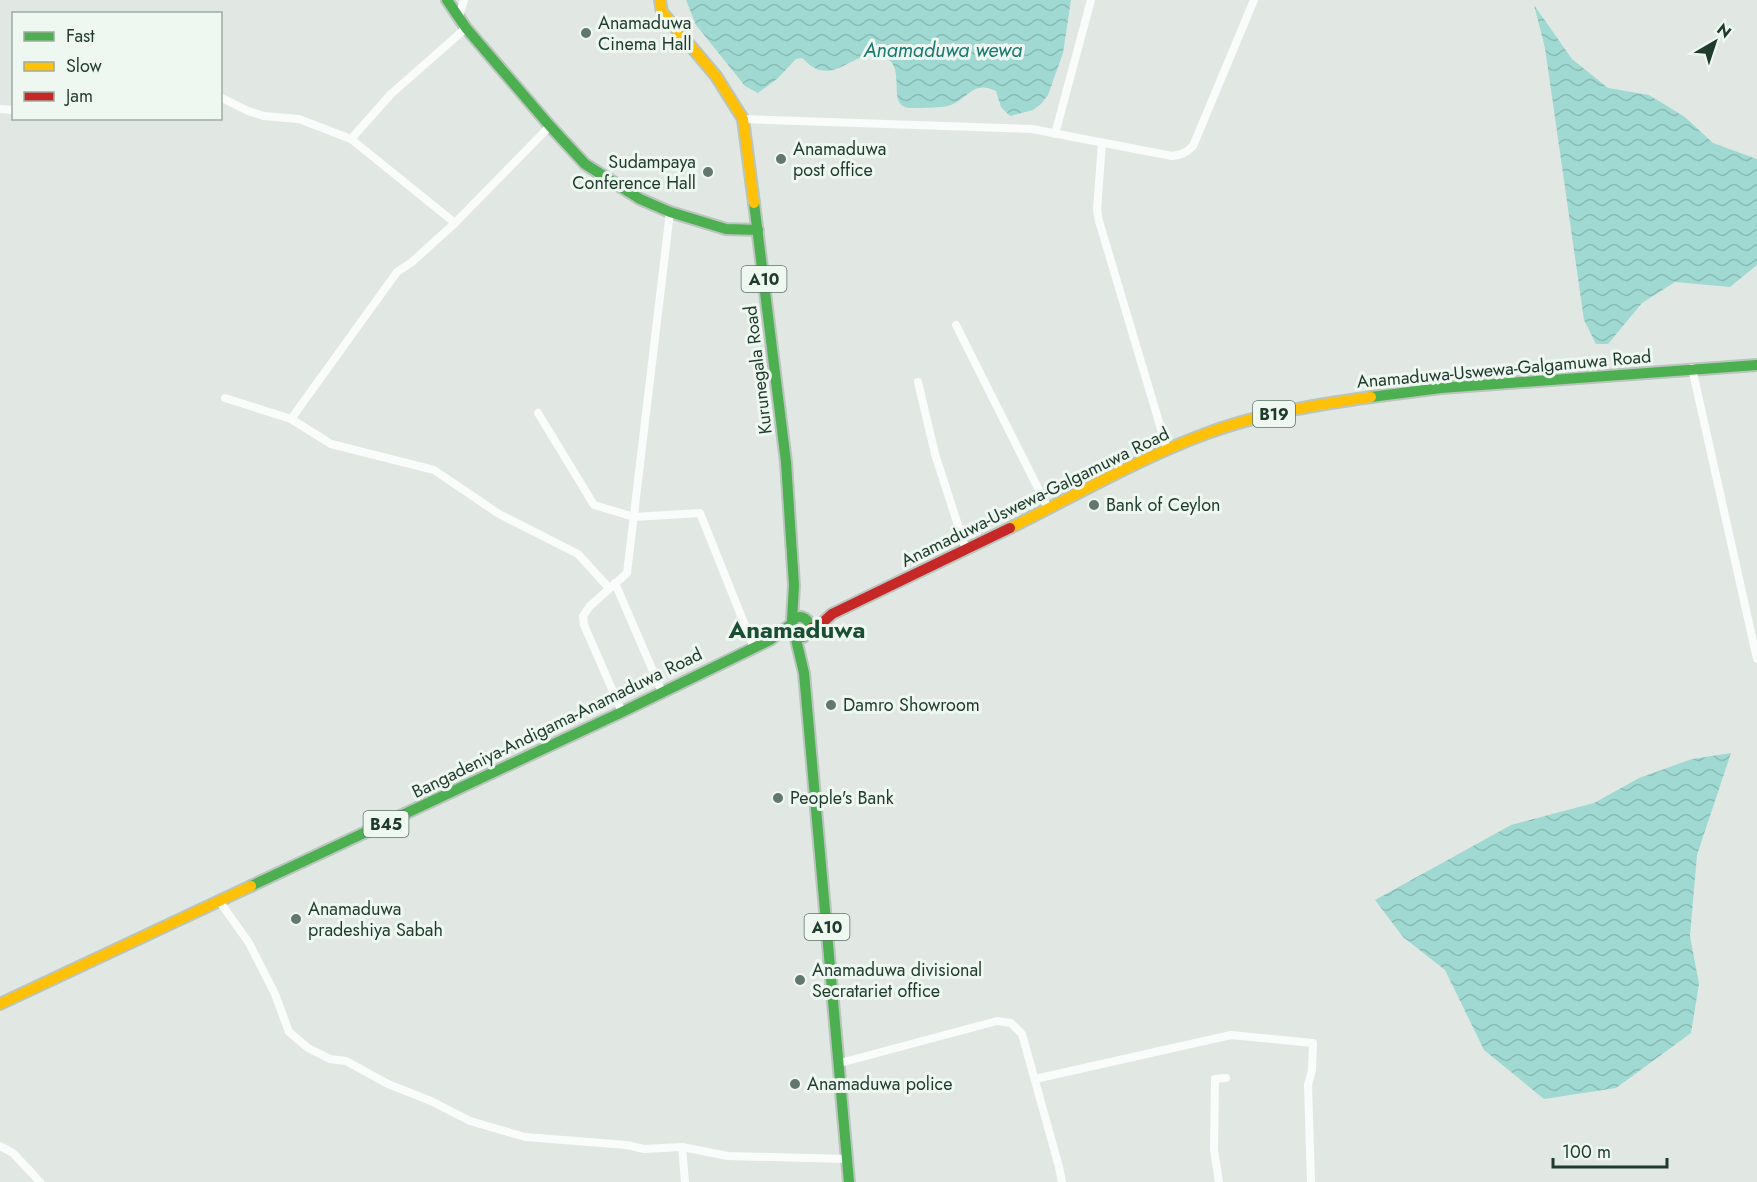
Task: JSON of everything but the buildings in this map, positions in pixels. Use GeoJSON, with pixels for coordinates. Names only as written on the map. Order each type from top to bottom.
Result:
{"type":"FeatureCollection","features":[{"type":"Feature","properties":{"kind":"main road"},"geometry":{"type":"LineString","coordinates":[[447,0],[466,28],[585,164],[640,199],[670,212],[726,229],[758,230]]}},
{"type":"Feature","properties":{"kind":"main road","name":"Kurunegala Road"},"geometry":{"type":"LineString","coordinates":[[660,0],[662,12],[717,76],[743,119],[786,462],[794,585],[791,623]]}},
{"type":"Feature","properties":{"kind":"main road","name":"Anamaduwa-Uswewa-Galgamuwa Road"},"geometry":{"type":"LineString","coordinates":[[808,626],[1167,449],[1207,433],[1268,416],[1369,397],[1441,388],[1757,364]]}},
{"type":"Feature","properties":{"kind":"main road","name":"Kurunegala Road"},"geometry":{"type":"LineString","coordinates":[[794,585],[808,626]]}},
{"type":"Feature","properties":{"kind":"main road"},"geometry":{"type":"LineString","coordinates":[[800,616],[808,626],[803,637],[792,633],[791,623],[800,616]]}},
{"type":"Feature","properties":{"kind":"main road","name":"Bangadeniya-Andigama-Anamaduwa Road"},"geometry":{"type":"LineString","coordinates":[[0,1004],[622,712],[770,640],[791,623]]}},
{"type":"Feature","properties":{"kind":"main road","name":"A10"},"geometry":{"type":"LineString","coordinates":[[804,673],[808,626]]}},
{"type":"Feature","properties":{"kind":"main road","name":"Bangadeniya-Andigama-Anamaduwa Road"},"geometry":{"type":"LineString","coordinates":[[770,640],[795,635]]}},
{"type":"Feature","properties":{"kind":"main road","name":"A10"},"geometry":{"type":"LineString","coordinates":[[795,635],[804,673],[849,1182]]}},
{"type":"Feature","properties":{"kind":"street"},"geometry":{"type":"LineString","coordinates":[[459,16],[464,0]]}},
{"type":"Feature","properties":{"kind":"street"},"geometry":{"type":"LineString","coordinates":[[1054,134],[1091,0]]}},
{"type":"Feature","properties":{"kind":"street"},"geometry":{"type":"LineString","coordinates":[[743,119],[1032,129],[1172,156],[1185,154],[1193,146],[1254,0]]}},
{"type":"Feature","properties":{"kind":"street"},"geometry":{"type":"LineString","coordinates":[[351,140],[391,94],[466,28]]}},
{"type":"Feature","properties":{"kind":"street"},"geometry":{"type":"LineString","coordinates":[[222,98],[248,111],[264,116],[298,119],[351,140],[455,223]]}},
{"type":"Feature","properties":{"kind":"street"},"geometry":{"type":"LineString","coordinates":[[291,419],[397,272],[412,262],[455,223],[550,126]]}},
{"type":"Feature","properties":{"kind":"street"},"geometry":{"type":"LineString","coordinates":[[1102,143],[1097,210],[1099,221],[1167,449]]}},
{"type":"Feature","properties":{"kind":"street"},"geometry":{"type":"LineString","coordinates":[[622,712],[584,625],[583,616],[590,606],[627,573],[670,212]]}},
{"type":"Feature","properties":{"kind":"street"},"geometry":{"type":"LineString","coordinates":[[956,325],[1048,508]]}},
{"type":"Feature","properties":{"kind":"street"},"geometry":{"type":"LineString","coordinates":[[1692,368],[1757,659]]}},
{"type":"Feature","properties":{"kind":"street"},"geometry":{"type":"LineString","coordinates":[[918,382],[935,454],[966,550]]}},
{"type":"Feature","properties":{"kind":"street"},"geometry":{"type":"LineString","coordinates":[[225,398],[291,419],[331,444],[434,470],[499,514],[579,554],[612,586],[662,692]]}},
{"type":"Feature","properties":{"kind":"street"},"geometry":{"type":"LineString","coordinates":[[538,413],[594,505],[634,517],[700,513],[754,648]]}},
{"type":"Feature","properties":{"kind":"street"},"geometry":{"type":"LineString","coordinates":[[220,902],[249,943],[270,984],[289,1032],[308,1048],[330,1059],[346,1061],[388,1084],[431,1101],[470,1121],[525,1137],[627,1145],[644,1149],[682,1147],[728,1156],[847,1159]]}},
{"type":"Feature","properties":{"kind":"street"},"geometry":{"type":"LineString","coordinates":[[840,1063],[997,1021],[1011,1023],[1022,1034],[1062,1182]]}},
{"type":"Feature","properties":{"kind":"street"},"geometry":{"type":"LineString","coordinates":[[1035,1079],[1231,1035],[1313,1043],[1312,1070],[1308,1084],[1311,1182]]}},
{"type":"Feature","properties":{"kind":"street"},"geometry":{"type":"LineString","coordinates":[[1219,1182],[1214,1150],[1215,1079],[1226,1078]]}},
{"type":"Feature","properties":{"kind":"street"},"geometry":{"type":"LineString","coordinates":[[0,1146],[13,1153],[40,1182]]}},
{"type":"Feature","properties":{"kind":"street"},"geometry":{"type":"LineString","coordinates":[[682,1147],[685,1182]]}},
{"type":"Feature","properties":{"kind":"water","name":"Anamaduwa wewa"},"geometry":{"type":"Polygon","coordinates":[[[686,0],[1071,0],[1063,53],[1048,95],[1033,110],[1010,116],[1001,107],[996,91],[982,87],[948,106],[910,108],[902,105],[898,100],[894,66],[888,59],[878,55],[862,57],[829,70],[813,67],[802,58],[796,59],[777,79],[758,93],[745,86],[696,25],[686,0]]]}},
{"type":"Feature","properties":{"kind":"water"},"geometry":{"type":"Polygon","coordinates":[[[1534,5],[1572,59],[1608,88],[1649,95],[1685,117],[1713,143],[1757,159],[1757,265],[1730,287],[1675,282],[1642,303],[1608,344],[1596,344],[1584,320],[1545,48],[1534,5]]]}},
{"type":"Feature","properties":{"kind":"water"},"geometry":{"type":"Polygon","coordinates":[[[1731,753],[1697,855],[1690,936],[1699,984],[1691,1033],[1616,1088],[1544,1099],[1484,1050],[1445,970],[1403,937],[1375,900],[1511,825],[1594,803],[1639,778],[1692,759],[1731,753]]]}},
{"type":"Feature","properties":{"kind":"traffic: fast"},"geometry":{"type":"LineString","coordinates":[[447,0],[466,28],[585,164],[640,199],[670,212],[726,229],[758,230]]}},
{"type":"Feature","properties":{"kind":"traffic: fast"},"geometry":{"type":"LineString","coordinates":[[754,203],[786,462],[794,585],[792,620]]}},
{"type":"Feature","properties":{"kind":"traffic: fast"},"geometry":{"type":"LineString","coordinates":[[1371,397],[1441,388],[1757,365]]}},
{"type":"Feature","properties":{"kind":"traffic: fast"},"geometry":{"type":"LineString","coordinates":[[795,635],[803,637],[809,632],[810,624],[804,618],[795,618],[790,629],[795,635],[804,673],[849,1182]]}},
{"type":"Feature","properties":{"kind":"traffic: fast"},"geometry":{"type":"LineString","coordinates":[[251,886],[622,712],[770,640],[790,625]]}},
{"type":"Feature","properties":{"kind":"traffic: slow"},"geometry":{"type":"LineString","coordinates":[[660,0],[662,12],[716,76],[743,119],[754,203]]}},
{"type":"Feature","properties":{"kind":"traffic: slow"},"geometry":{"type":"LineString","coordinates":[[1010,528],[1131,466],[1205,434],[1266,416],[1371,397]]}},
{"type":"Feature","properties":{"kind":"traffic: slow"},"geometry":{"type":"LineString","coordinates":[[0,1004],[251,886]]}},
{"type":"Feature","properties":{"kind":"traffic: jam"},"geometry":{"type":"LineString","coordinates":[[811,628],[820,625],[832,614],[1010,528]]}},
{"type":"Feature","properties":{"kind":"place","name":"Anamaduwa Cinema Hall"},"geometry":{"type":"Point","coordinates":[586,33]}},
{"type":"Feature","properties":{"kind":"place","name":"Anamaduwa post office"},"geometry":{"type":"Point","coordinates":[781,159]}},
{"type":"Feature","properties":{"kind":"place","name":"Sudampaya Conference Hall"},"geometry":{"type":"Point","coordinates":[708,172]}},
{"type":"Feature","properties":{"kind":"place","name":"Bank of Ceylon"},"geometry":{"type":"Point","coordinates":[1094,505]}},
{"type":"Feature","properties":{"kind":"place","name":"Damro Showroom"},"geometry":{"type":"Point","coordinates":[831,705]}},
{"type":"Feature","properties":{"kind":"place","name":"People's Bank"},"geometry":{"type":"Point","coordinates":[778,798]}},
{"type":"Feature","properties":{"kind":"place","name":"Anamaduwa pradeshiya Sabah"},"geometry":{"type":"Point","coordinates":[296,919]}},
{"type":"Feature","properties":{"kind":"place","name":"Anamaduwa divisional Secratariet office"},"geometry":{"type":"Point","coordinates":[800,980]}},
{"type":"Feature","properties":{"kind":"place","name":"Anamaduwa police"},"geometry":{"type":"Point","coordinates":[795,1084]}},
{"type":"Feature","properties":{"kind":"district","name":"Anamaduwa"},"geometry":{"type":"Point","coordinates":[797,629]}}]}
